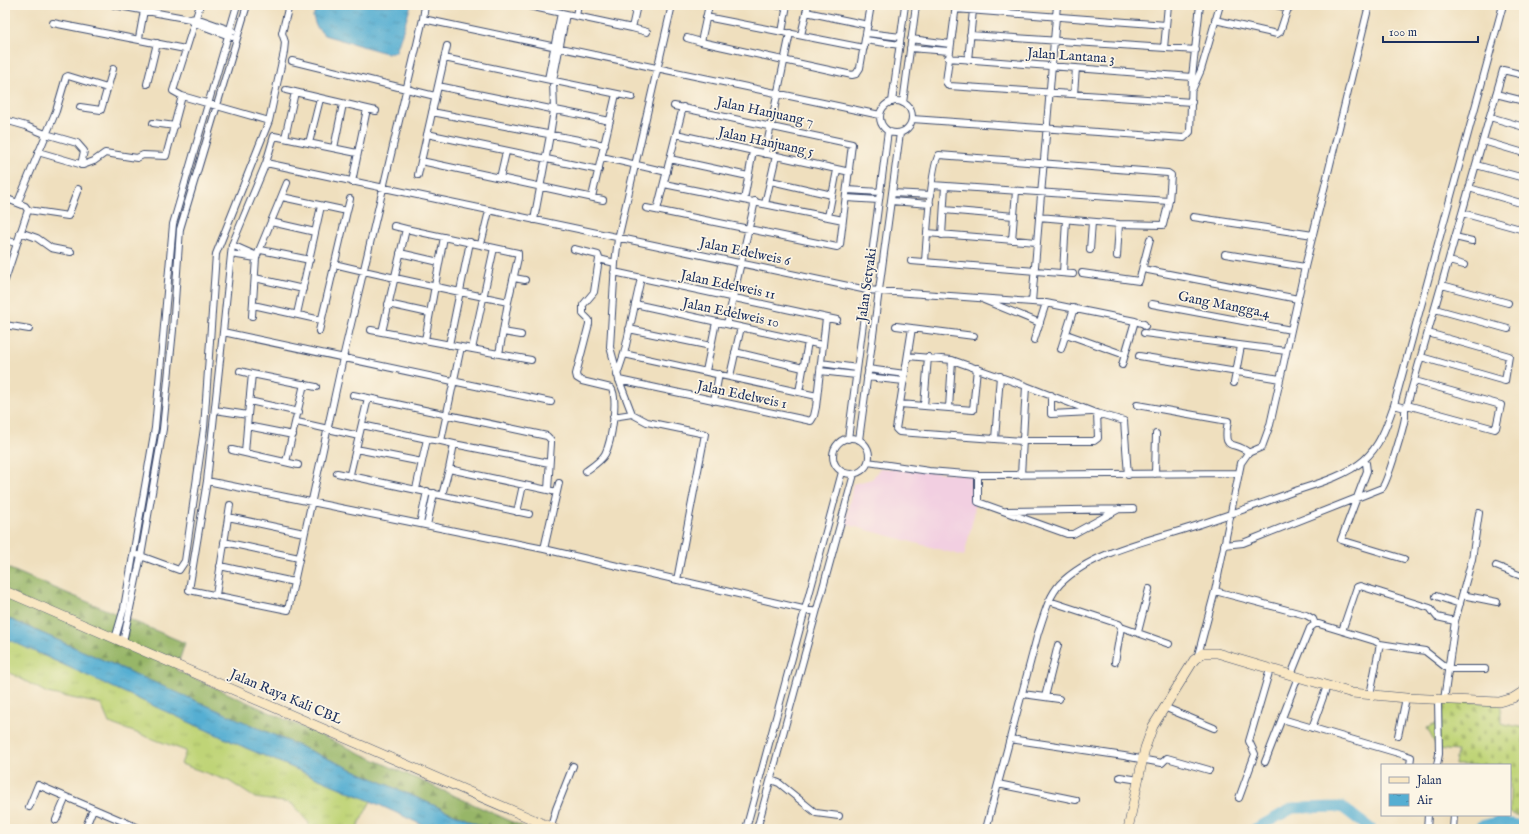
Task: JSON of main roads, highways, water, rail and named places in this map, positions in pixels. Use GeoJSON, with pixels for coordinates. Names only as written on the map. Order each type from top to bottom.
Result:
{"type":"FeatureCollection","features":[{"type":"Feature","properties":{"kind":"main road","name":"Jalan Raya Kali CBL"},"geometry":{"type":"LineString","coordinates":[[5,591],[553,828]]}},
{"type":"Feature","properties":{"kind":"main road"},"geometry":{"type":"LineString","coordinates":[[1128,829],[1142,760],[1153,726],[1198,655],[1208,652],[1217,653],[1327,686],[1370,695],[1441,700],[1506,701],[1524,691]]}},
{"type":"Feature","properties":{"kind":"water"},"geometry":{"type":"Polygon","coordinates":[[[318,5],[411,5],[396,52],[386,53],[324,35],[316,26],[313,17],[318,5]]]}},
{"type":"Feature","properties":{"kind":"water"},"geometry":{"type":"Polygon","coordinates":[[[5,617],[488,829],[431,829],[371,801],[246,748],[5,638],[5,617]]]}},
{"type":"Feature","properties":{"kind":"waterway"},"geometry":{"type":"LineString","coordinates":[[1255,829],[1293,808],[1342,807],[1371,829]]}},
{"type":"Feature","properties":{"kind":"waterway"},"geometry":{"type":"LineString","coordinates":[[1480,829],[1481,826],[1497,822],[1524,826]]}}]}
